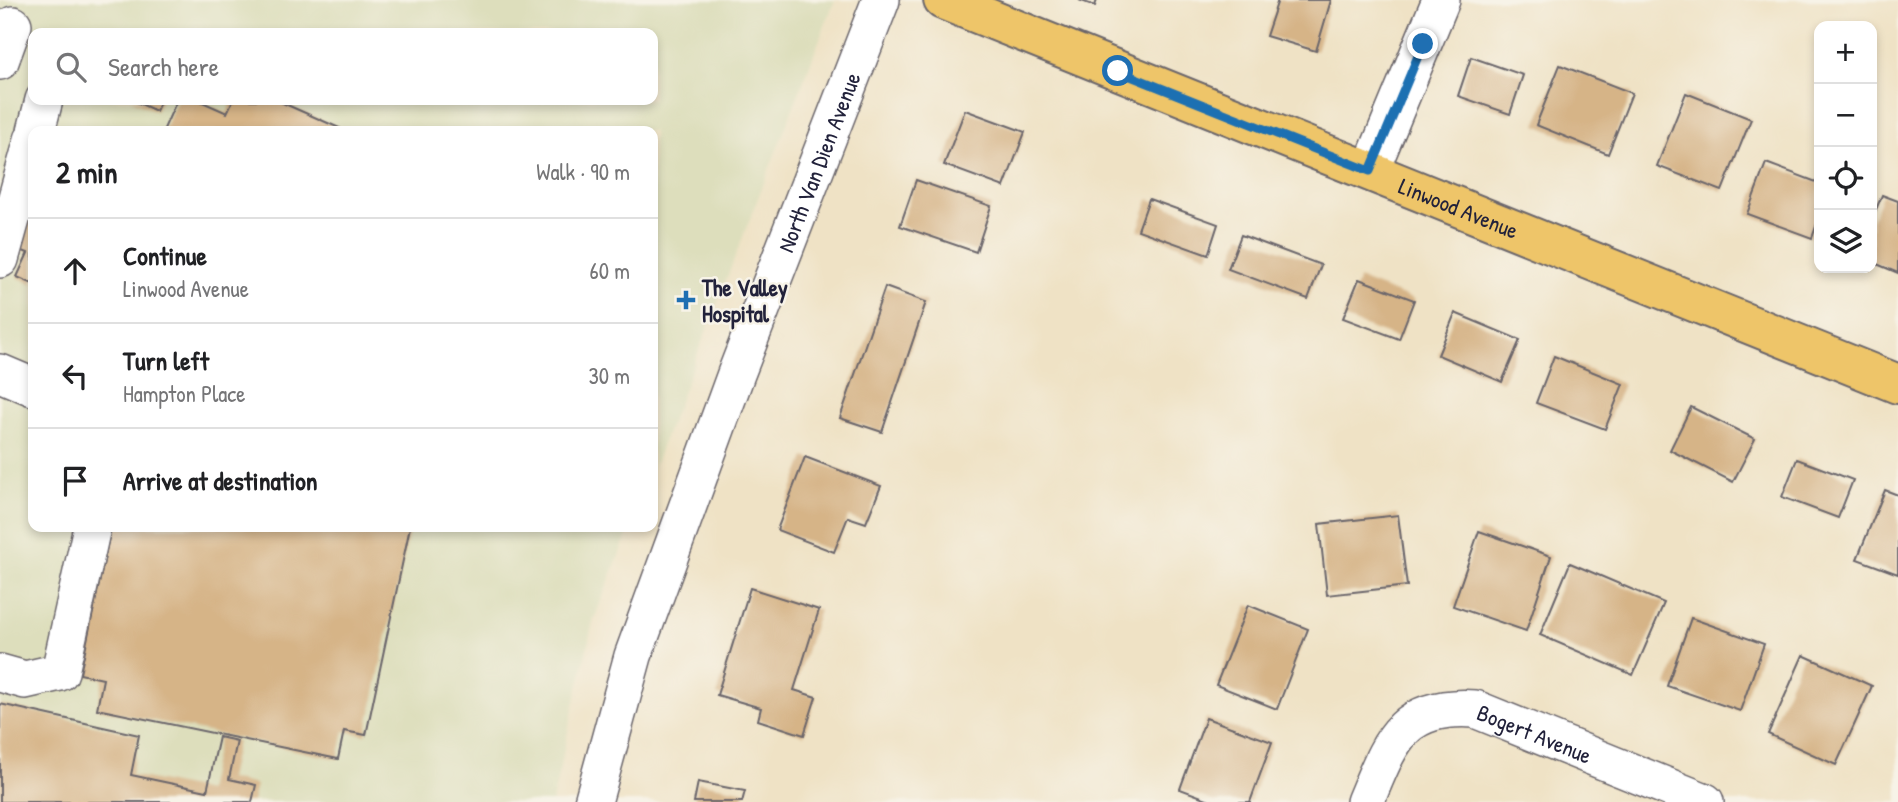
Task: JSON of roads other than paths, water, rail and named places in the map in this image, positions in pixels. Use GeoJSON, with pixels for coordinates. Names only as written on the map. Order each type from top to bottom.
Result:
{"type":"FeatureCollection","features":[{"type":"Feature","properties":{"kind":"main road","name":"Linwood Avenue"},"geometry":{"type":"LineString","coordinates":[[943,0],[1898,384]]}},
{"type":"Feature","properties":{"kind":"street","name":"North Van Dien Avenue"},"geometry":{"type":"LineString","coordinates":[[593,802],[637,643],[736,374],[881,0]]}},
{"type":"Feature","properties":{"kind":"street"},"geometry":{"type":"LineString","coordinates":[[1370,171],[1441,0]]}},
{"type":"Feature","properties":{"kind":"street"},"geometry":{"type":"LineString","coordinates":[[0,61],[13,24],[28,46]]}},
{"type":"Feature","properties":{"kind":"street"},"geometry":{"type":"LineString","coordinates":[[37,126],[43,105]]}},
{"type":"Feature","properties":{"kind":"street"},"geometry":{"type":"LineString","coordinates":[[0,260],[28,158]]}},
{"type":"Feature","properties":{"kind":"street"},"geometry":{"type":"LineString","coordinates":[[0,373],[28,385]]}},
{"type":"Feature","properties":{"kind":"street"},"geometry":{"type":"LineString","coordinates":[[0,673],[25,680],[60,672],[91,532]]}},
{"type":"Feature","properties":{"kind":"street","name":"Bogert Avenue"},"geometry":{"type":"LineString","coordinates":[[1365,802],[1389,746],[1406,726],[1428,712],[1450,707],[1475,709],[1705,802]]}},
{"type":"Feature","properties":{"kind":"place","name":"The Valley Hospital"},"geometry":{"type":"Point","coordinates":[686,300]}}]}
